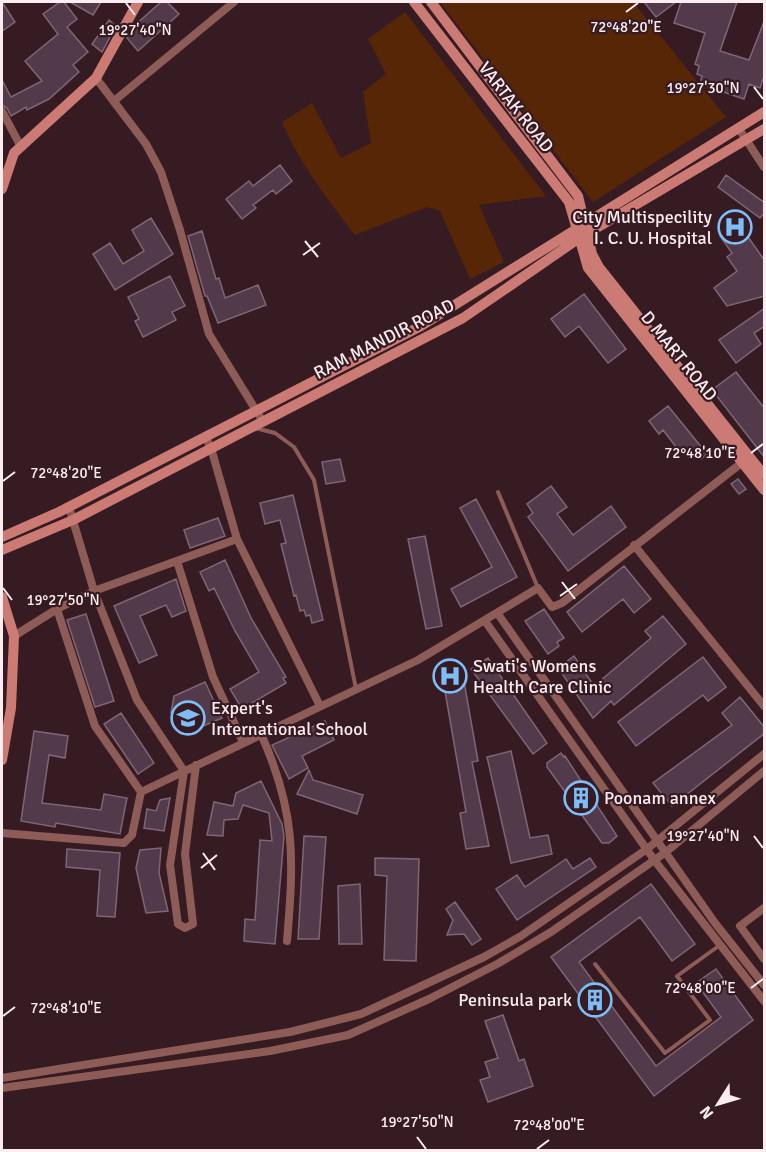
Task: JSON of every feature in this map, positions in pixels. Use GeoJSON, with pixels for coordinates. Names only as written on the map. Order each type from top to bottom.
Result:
{"type":"FeatureCollection","features":[{"type":"Feature","properties":{"kind":"main road"},"geometry":{"type":"LineString","coordinates":[[2,189],[9,161],[21,147],[96,78],[138,2]]}},
{"type":"Feature","properties":{"kind":"main road","name":"VARTAK ROAD"},"geometry":{"type":"LineString","coordinates":[[414,2],[569,202],[582,231]]}},
{"type":"Feature","properties":{"kind":"main road","name":"VARTAK ROAD"},"geometry":{"type":"LineString","coordinates":[[430,2],[578,196],[582,231]]}},
{"type":"Feature","properties":{"kind":"main road"},"geometry":{"type":"LineString","coordinates":[[582,231],[765,112]]}},
{"type":"Feature","properties":{"kind":"main road","name":"RAM MANDIR ROAD"},"geometry":{"type":"LineString","coordinates":[[2,550],[73,520],[251,427],[260,416],[463,318],[582,231],[765,129]]}},
{"type":"Feature","properties":{"kind":"main road","name":"D MART ROAD"},"geometry":{"type":"LineString","coordinates":[[582,231],[588,268],[747,460],[765,490]]}},
{"type":"Feature","properties":{"kind":"main road"},"geometry":{"type":"LineString","coordinates":[[2,537],[69,507],[205,436],[260,416]]}},
{"type":"Feature","properties":{"kind":"main road","name":"D MART ROAD"},"geometry":{"type":"LineString","coordinates":[[747,460],[765,475]]}},
{"type":"Feature","properties":{"kind":"main road"},"geometry":{"type":"LineString","coordinates":[[2,597],[14,636],[11,708],[2,760]]}},
{"type":"Feature","properties":{"kind":"street"},"geometry":{"type":"LineString","coordinates":[[114,101],[234,2]]}},
{"type":"Feature","properties":{"kind":"street"},"geometry":{"type":"LineString","coordinates":[[96,78],[146,144],[161,172],[209,334],[260,416]]}},
{"type":"Feature","properties":{"kind":"street"},"geometry":{"type":"LineString","coordinates":[[2,111],[21,147]]}},
{"type":"Feature","properties":{"kind":"street"},"geometry":{"type":"LineString","coordinates":[[739,129],[765,167]]}},
{"type":"Feature","properties":{"kind":"street"},"geometry":{"type":"LineString","coordinates":[[205,436],[211,448],[237,539],[320,706]]}},
{"type":"Feature","properties":{"kind":"street"},"geometry":{"type":"LineString","coordinates":[[141,792],[418,660],[538,588],[552,606],[562,603],[634,545],[747,460]]}},
{"type":"Feature","properties":{"kind":"street"},"geometry":{"type":"LineString","coordinates":[[69,507],[94,591],[137,700],[184,771],[171,847],[171,879],[178,924],[189,927],[193,918],[185,854],[196,765]]}},
{"type":"Feature","properties":{"kind":"street"},"geometry":{"type":"LineString","coordinates":[[14,636],[57,609],[94,591],[237,539]]}},
{"type":"Feature","properties":{"kind":"street"},"geometry":{"type":"LineString","coordinates":[[634,545],[765,706]]}},
{"type":"Feature","properties":{"kind":"street"},"geometry":{"type":"LineString","coordinates":[[177,561],[213,677],[243,742]]}},
{"type":"Feature","properties":{"kind":"street"},"geometry":{"type":"LineString","coordinates":[[2,833],[124,843],[132,835],[141,792],[94,726],[57,609]]}},
{"type":"Feature","properties":{"kind":"street"},"geometry":{"type":"LineString","coordinates":[[498,614],[735,948],[765,985]]}},
{"type":"Feature","properties":{"kind":"street"},"geometry":{"type":"LineString","coordinates":[[485,621],[655,861],[765,1001]]}},
{"type":"Feature","properties":{"kind":"street"},"geometry":{"type":"LineString","coordinates":[[261,734],[276,766],[288,806],[292,844],[287,941]]}},
{"type":"Feature","properties":{"kind":"street"},"geometry":{"type":"LineString","coordinates":[[2,1078],[213,1046],[290,1032],[360,1014],[470,963],[521,936],[658,841],[765,754]]}},
{"type":"Feature","properties":{"kind":"street"},"geometry":{"type":"LineString","coordinates":[[2,1088],[270,1051],[348,1035],[476,975],[552,932],[655,861],[765,771]]}},
{"type":"Feature","properties":{"kind":"street"},"geometry":{"type":"LineString","coordinates":[[174,898],[190,894]]}},
{"type":"Feature","properties":{"kind":"street"},"geometry":{"type":"LineString","coordinates":[[765,908],[740,926],[765,958]]}},
{"type":"Feature","properties":{"kind":"street"},"geometry":{"type":"LineString","coordinates":[[735,948],[748,938]]}},
{"type":"Feature","properties":{"kind":"street"},"geometry":{"type":"LineString","coordinates":[[470,963],[476,975]]}},
{"type":"Feature","properties":{"kind":"street"},"geometry":{"type":"LineString","coordinates":[[408,992],[415,1005]]}},
{"type":"Feature","properties":{"kind":"street"},"geometry":{"type":"LineString","coordinates":[[213,1046],[213,1059]]}},
{"type":"Feature","properties":{"kind":"street"},"geometry":{"type":"LineString","coordinates":[[59,1070],[60,1080]]}},
{"type":"Feature","properties":{"kind":"lane"},"geometry":{"type":"LineString","coordinates":[[251,427],[275,433],[294,447],[314,480],[356,689]]}},
{"type":"Feature","properties":{"kind":"lane"},"geometry":{"type":"LineString","coordinates":[[498,492],[538,588]]}},
{"type":"Feature","properties":{"kind":"lane"},"geometry":{"type":"LineString","coordinates":[[595,964],[665,1053],[710,1020],[677,976],[720,945]]}},
{"type":"Feature","properties":{"kind":"shaded area"},"geometry":{"type":"Polygon","coordinates":[[[440,2],[633,2],[726,117],[593,202],[440,2]]]}},
{"type":"Feature","properties":{"kind":"shaded area"},"geometry":{"type":"Polygon","coordinates":[[[405,12],[546,196],[479,205],[504,262],[470,279],[440,211],[427,207],[355,235],[305,167],[282,122],[312,103],[341,158],[371,143],[363,92],[386,74],[368,39],[405,12]]]}},
{"type":"Feature","properties":{"kind":"building"},"geometry":{"type":"Polygon","coordinates":[[[2,2],[15,22],[2,31],[2,2]]]}},
{"type":"Feature","properties":{"kind":"building"},"geometry":{"type":"Polygon","coordinates":[[[60,2],[64,2],[77,19],[67,27],[88,52],[73,65],[79,72],[49,99],[27,110],[26,107],[11,116],[7,108],[2,105],[2,80],[11,97],[42,81],[25,61],[58,34],[43,14],[60,2]]]}},
{"type":"Feature","properties":{"kind":"building"},"geometry":{"type":"Polygon","coordinates":[[[70,2],[101,2],[93,15],[70,2]]]}},
{"type":"Feature","properties":{"kind":"building"},"geometry":{"type":"Polygon","coordinates":[[[161,2],[167,2],[179,14],[138,51],[127,38],[133,27],[161,2]]]}},
{"type":"Feature","properties":{"kind":"building"},"geometry":{"type":"Polygon","coordinates":[[[644,2],[676,2],[656,17],[644,2]]]}},
{"type":"Feature","properties":{"kind":"building"},"geometry":{"type":"Polygon","coordinates":[[[681,2],[737,2],[720,51],[749,60],[765,19],[765,73],[760,88],[749,84],[744,99],[700,84],[702,76],[697,74],[699,66],[695,64],[705,33],[674,23],[681,2]]]}},
{"type":"Feature","properties":{"kind":"building"},"geometry":{"type":"Polygon","coordinates":[[[109,20],[116,26],[102,52],[92,44],[109,20]]]}},
{"type":"Feature","properties":{"kind":"building"},"geometry":{"type":"Polygon","coordinates":[[[280,165],[292,181],[276,194],[273,190],[253,205],[256,208],[242,219],[226,199],[249,181],[253,186],[280,165]]]}},
{"type":"Feature","properties":{"kind":"building"},"geometry":{"type":"Polygon","coordinates":[[[726,175],[765,203],[765,212],[760,218],[718,187],[726,175]]]}},
{"type":"Feature","properties":{"kind":"building"},"geometry":{"type":"Polygon","coordinates":[[[731,213],[765,261],[765,296],[727,306],[714,288],[737,271],[727,257],[732,253],[720,236],[725,233],[721,227],[725,224],[721,219],[731,213]]]}},
{"type":"Feature","properties":{"kind":"building"},"geometry":{"type":"Polygon","coordinates":[[[151,218],[173,254],[115,290],[93,254],[110,243],[123,264],[144,251],[132,230],[151,218]]]}},
{"type":"Feature","properties":{"kind":"building"},"geometry":{"type":"Polygon","coordinates":[[[202,231],[216,279],[219,278],[225,298],[258,285],[266,305],[218,323],[207,296],[205,296],[188,236],[202,231]]]}},
{"type":"Feature","properties":{"kind":"building"},"geometry":{"type":"Polygon","coordinates":[[[170,276],[185,306],[172,312],[176,320],[143,337],[135,321],[139,319],[128,297],[170,276]]]}},
{"type":"Feature","properties":{"kind":"building"},"geometry":{"type":"Polygon","coordinates":[[[584,294],[626,349],[608,363],[579,326],[565,337],[551,319],[584,294]]]}},
{"type":"Feature","properties":{"kind":"building"},"geometry":{"type":"Polygon","coordinates":[[[765,308],[765,326],[754,333],[761,344],[736,363],[719,340],[765,308]]]}},
{"type":"Feature","properties":{"kind":"building"},"geometry":{"type":"Polygon","coordinates":[[[736,372],[765,409],[765,458],[712,390],[736,372]]]}},
{"type":"Feature","properties":{"kind":"building"},"geometry":{"type":"Polygon","coordinates":[[[668,406],[707,454],[701,459],[696,454],[692,457],[684,448],[680,452],[663,430],[659,434],[649,421],[668,406]]]}},
{"type":"Feature","properties":{"kind":"building"},"geometry":{"type":"Polygon","coordinates":[[[340,459],[345,481],[326,484],[322,462],[340,459]]]}},
{"type":"Feature","properties":{"kind":"building"},"geometry":{"type":"Polygon","coordinates":[[[738,479],[746,489],[739,494],[731,484],[738,479]]]}},
{"type":"Feature","properties":{"kind":"building"},"geometry":{"type":"Polygon","coordinates":[[[551,486],[567,507],[557,514],[573,535],[611,506],[626,527],[568,571],[528,517],[533,513],[527,504],[551,486]]]}},
{"type":"Feature","properties":{"kind":"building"},"geometry":{"type":"Polygon","coordinates":[[[293,495],[323,620],[312,623],[310,615],[306,616],[304,610],[300,611],[296,595],[294,596],[281,544],[286,543],[280,520],[265,524],[260,503],[293,495]]]}},
{"type":"Feature","properties":{"kind":"building"},"geometry":{"type":"Polygon","coordinates":[[[476,499],[517,577],[461,607],[451,589],[492,567],[460,508],[476,499]]]}},
{"type":"Feature","properties":{"kind":"building"},"geometry":{"type":"Polygon","coordinates":[[[218,518],[225,536],[190,548],[184,530],[218,518]]]}},
{"type":"Feature","properties":{"kind":"building"},"geometry":{"type":"Polygon","coordinates":[[[425,536],[442,626],[426,629],[408,539],[425,536]]]}},
{"type":"Feature","properties":{"kind":"building"},"geometry":{"type":"Polygon","coordinates":[[[225,560],[251,618],[286,677],[283,678],[286,683],[242,709],[230,689],[259,672],[214,588],[209,591],[200,572],[225,560]]]}},
{"type":"Feature","properties":{"kind":"building"},"geometry":{"type":"Polygon","coordinates":[[[624,566],[651,599],[634,613],[623,599],[582,632],[567,612],[624,566]]]}},
{"type":"Feature","properties":{"kind":"building"},"geometry":{"type":"Polygon","coordinates":[[[176,579],[186,611],[172,617],[166,605],[140,616],[157,655],[139,663],[114,606],[176,579]]]}},
{"type":"Feature","properties":{"kind":"building"},"geometry":{"type":"Polygon","coordinates":[[[544,609],[564,638],[557,642],[559,646],[548,654],[525,621],[544,609]]]}},
{"type":"Feature","properties":{"kind":"building"},"geometry":{"type":"Polygon","coordinates":[[[86,614],[114,701],[95,707],[67,620],[86,614]]]}},
{"type":"Feature","properties":{"kind":"building"},"geometry":{"type":"Polygon","coordinates":[[[663,616],[686,644],[614,705],[611,701],[593,718],[558,668],[574,656],[594,686],[651,638],[645,631],[663,616]]]}},
{"type":"Feature","properties":{"kind":"building"},"geometry":{"type":"Polygon","coordinates":[[[703,657],[726,687],[708,701],[703,695],[636,746],[618,722],[703,657]]]}},
{"type":"Feature","properties":{"kind":"building"},"geometry":{"type":"Polygon","coordinates":[[[488,658],[547,743],[533,754],[471,669],[488,658]]]}},
{"type":"Feature","properties":{"kind":"building"},"geometry":{"type":"Polygon","coordinates":[[[462,670],[478,761],[472,762],[489,846],[466,849],[460,813],[466,812],[442,674],[462,670]]]}},
{"type":"Feature","properties":{"kind":"building"},"geometry":{"type":"Polygon","coordinates":[[[205,682],[222,718],[189,732],[175,721],[171,713],[174,696],[205,682]]]}},
{"type":"Feature","properties":{"kind":"building"},"geometry":{"type":"Polygon","coordinates":[[[740,697],[765,728],[765,733],[672,806],[653,783],[732,725],[722,713],[740,697]]]}},
{"type":"Feature","properties":{"kind":"building"},"geometry":{"type":"Polygon","coordinates":[[[121,713],[154,763],[138,774],[104,724],[121,713]]]}},
{"type":"Feature","properties":{"kind":"building"},"geometry":{"type":"Polygon","coordinates":[[[325,721],[334,740],[302,756],[308,768],[289,779],[272,745],[325,721]]]}},
{"type":"Feature","properties":{"kind":"building"},"geometry":{"type":"Polygon","coordinates":[[[34,731],[68,736],[65,758],[49,755],[42,803],[101,810],[104,794],[127,798],[120,834],[56,823],[55,827],[21,821],[34,731]]]}},
{"type":"Feature","properties":{"kind":"building"},"geometry":{"type":"Polygon","coordinates":[[[511,751],[530,838],[548,835],[552,854],[511,863],[487,757],[511,751]]]}},
{"type":"Feature","properties":{"kind":"building","name":"Poonam annex"},"geometry":{"type":"Polygon","coordinates":[[[561,753],[617,836],[609,843],[602,843],[547,767],[547,763],[561,753]]]}},
{"type":"Feature","properties":{"kind":"building"},"geometry":{"type":"Polygon","coordinates":[[[309,770],[313,780],[363,795],[357,814],[297,794],[309,770]]]}},
{"type":"Feature","properties":{"kind":"building"},"geometry":{"type":"Polygon","coordinates":[[[261,781],[282,824],[284,836],[275,944],[244,941],[245,919],[255,920],[260,840],[272,841],[269,813],[243,805],[238,819],[224,820],[223,836],[207,835],[214,802],[233,806],[236,793],[261,781]]]}},
{"type":"Feature","properties":{"kind":"building"},"geometry":{"type":"Polygon","coordinates":[[[170,798],[164,831],[144,828],[147,809],[156,811],[160,800],[170,798]]]}},
{"type":"Feature","properties":{"kind":"building"},"geometry":{"type":"Polygon","coordinates":[[[304,836],[326,837],[319,939],[298,939],[304,836]]]}},
{"type":"Feature","properties":{"kind":"building"},"geometry":{"type":"Polygon","coordinates":[[[161,848],[159,873],[168,911],[146,913],[136,868],[140,850],[161,848]]]}},
{"type":"Feature","properties":{"kind":"building"},"geometry":{"type":"Polygon","coordinates":[[[67,849],[120,853],[115,917],[97,916],[100,870],[66,867],[67,849]]]}},
{"type":"Feature","properties":{"kind":"building"},"geometry":{"type":"Polygon","coordinates":[[[375,858],[419,859],[416,961],[384,960],[387,876],[375,875],[375,858]]]}},
{"type":"Feature","properties":{"kind":"building"},"geometry":{"type":"Polygon","coordinates":[[[590,858],[596,867],[517,920],[496,889],[517,875],[525,887],[566,859],[573,869],[590,858]]]}},
{"type":"Feature","properties":{"kind":"building"},"geometry":{"type":"Polygon","coordinates":[[[360,884],[362,944],[339,944],[338,886],[360,884]]]}},
{"type":"Feature","properties":{"kind":"building"},"geometry":{"type":"Polygon","coordinates":[[[651,884],[695,944],[672,961],[640,917],[579,962],[656,1066],[721,1017],[696,983],[716,969],[753,1020],[654,1096],[551,957],[651,884]]]}},
{"type":"Feature","properties":{"kind":"building"},"geometry":{"type":"Polygon","coordinates":[[[455,902],[481,939],[472,945],[464,934],[447,935],[453,920],[446,909],[455,902]]]}},
{"type":"Feature","properties":{"kind":"building"},"geometry":{"type":"Polygon","coordinates":[[[503,1015],[519,1061],[524,1059],[533,1086],[488,1102],[480,1080],[490,1077],[485,1062],[498,1058],[485,1021],[503,1015]]]}},
{"type":"Feature","properties":{"kind":"place","name":"City Multispecility I. C. U. Hospital"},"geometry":{"type":"Point","coordinates":[735,227]}},
{"type":"Feature","properties":{"kind":"place","name":"Swati's Womens Health Care Clinic"},"geometry":{"type":"Point","coordinates":[450,676]}},
{"type":"Feature","properties":{"kind":"place","name":"Expert's International School"},"geometry":{"type":"Point","coordinates":[188,718]}},
{"type":"Feature","properties":{"kind":"place","name":"Poonam annex"},"geometry":{"type":"Point","coordinates":[581,798]}},
{"type":"Feature","properties":{"kind":"place","name":"Peninsula park"},"geometry":{"type":"Point","coordinates":[595,1000]}}]}
